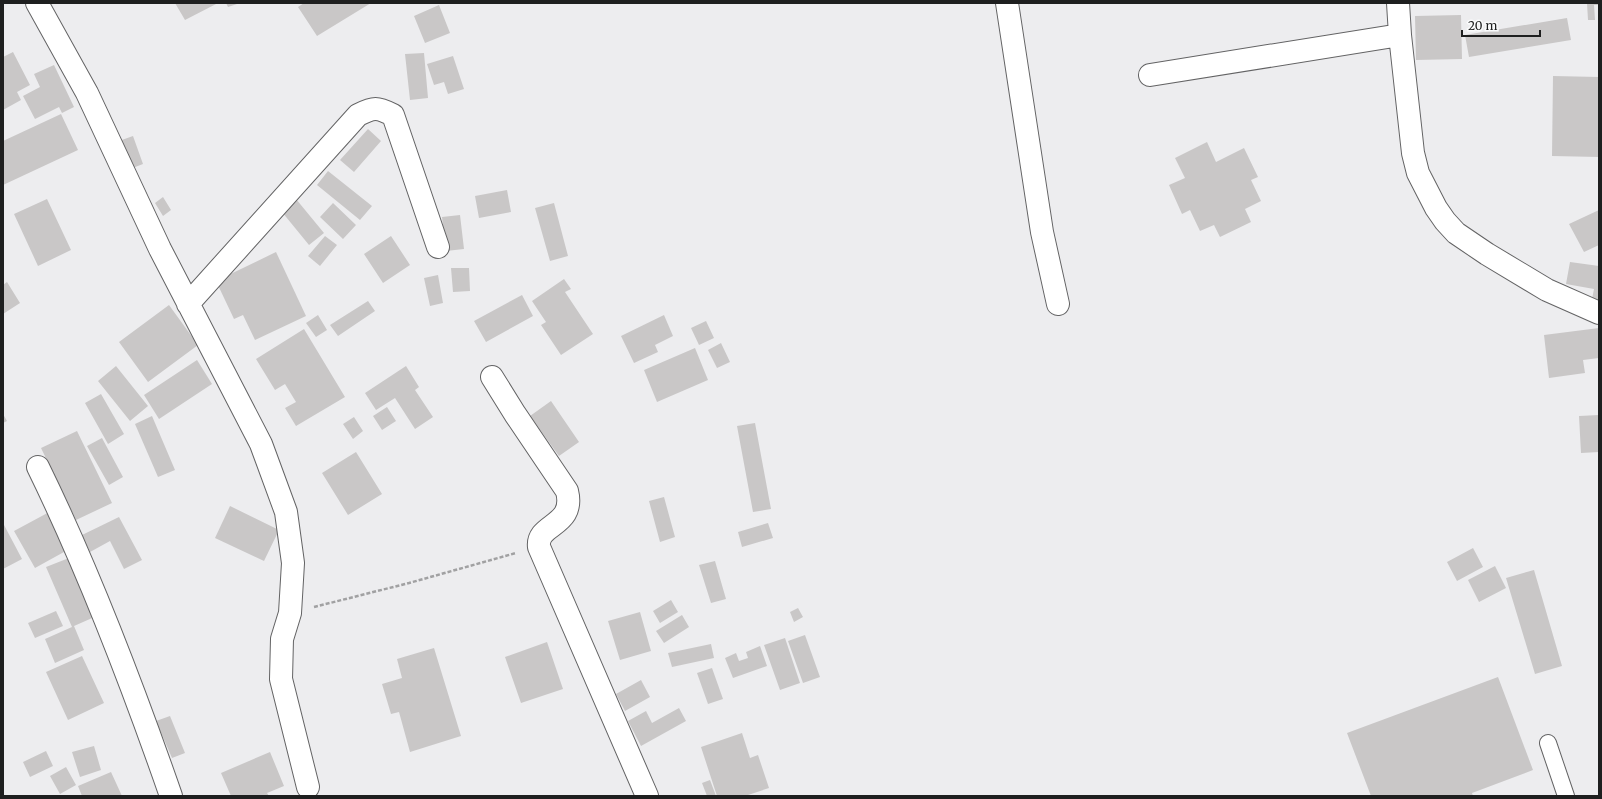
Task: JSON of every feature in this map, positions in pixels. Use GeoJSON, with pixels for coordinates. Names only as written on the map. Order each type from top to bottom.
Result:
{"type":"FeatureCollection","features":[{"type":"Feature","properties":{"kind":"street"},"geometry":{"type":"LineString","coordinates":[[38,3],[87,93],[188,304],[261,444],[286,512],[292,563],[290,613],[282,639],[280,679],[308,787]]}},
{"type":"Feature","properties":{"kind":"street"},"geometry":{"type":"LineString","coordinates":[[1007,3],[1042,232],[1058,304]]}},
{"type":"Feature","properties":{"kind":"street"},"geometry":{"type":"LineString","coordinates":[[1398,3],[1413,153],[1418,173],[1424,186],[1445,221],[1462,238],[1547,290],[1599,313]]}},
{"type":"Feature","properties":{"kind":"street"},"geometry":{"type":"LineString","coordinates":[[1150,75],[1400,35]]}},
{"type":"Feature","properties":{"kind":"street"},"geometry":{"type":"LineString","coordinates":[[188,304],[358,116],[371,109],[382,110],[393,115],[438,247]]}},
{"type":"Feature","properties":{"kind":"street"},"geometry":{"type":"LineString","coordinates":[[492,377],[567,491],[570,502],[564,516],[550,527],[540,538],[539,546],[647,796]]}},
{"type":"Feature","properties":{"kind":"street"},"geometry":{"type":"LineString","coordinates":[[38,467],[68,529],[143,716],[172,796]]}},
{"type":"Feature","properties":{"kind":"lane"},"geometry":{"type":"LineString","coordinates":[[1548,743],[1566,796]]}},
{"type":"Feature","properties":{"kind":"path"},"geometry":{"type":"LineString","coordinates":[[290,613],[409,583],[539,546]]}},
{"type":"Feature","properties":{"kind":"building"},"geometry":{"type":"Polygon","coordinates":[[[175,3],[218,3],[185,20],[175,3]]]}},
{"type":"Feature","properties":{"kind":"building"},"geometry":{"type":"Polygon","coordinates":[[[226,3],[240,3],[228,7],[226,3]]]}},
{"type":"Feature","properties":{"kind":"building"},"geometry":{"type":"Polygon","coordinates":[[[304,3],[371,3],[317,36],[298,7],[304,3]]]}},
{"type":"Feature","properties":{"kind":"building"},"geometry":{"type":"Polygon","coordinates":[[[1587,3],[1599,3],[1599,5],[1594,5],[1595,20],[1588,20],[1587,3]]]}},
{"type":"Feature","properties":{"kind":"building"},"geometry":{"type":"Polygon","coordinates":[[[439,5],[450,33],[425,43],[414,16],[439,5]]]}},
{"type":"Feature","properties":{"kind":"building"},"geometry":{"type":"Polygon","coordinates":[[[1461,15],[1462,59],[1416,60],[1415,16],[1461,15]]]}},
{"type":"Feature","properties":{"kind":"building"},"geometry":{"type":"Polygon","coordinates":[[[1567,18],[1571,40],[1469,57],[1465,35],[1567,18]]]}},
{"type":"Feature","properties":{"kind":"building"},"geometry":{"type":"Polygon","coordinates":[[[13,52],[30,85],[17,92],[21,100],[3,110],[3,57],[13,52]]]}},
{"type":"Feature","properties":{"kind":"building"},"geometry":{"type":"Polygon","coordinates":[[[424,53],[428,98],[410,100],[405,54],[424,53]]]}},
{"type":"Feature","properties":{"kind":"building"},"geometry":{"type":"Polygon","coordinates":[[[453,56],[464,89],[448,94],[444,82],[434,85],[427,64],[453,56]]]}},
{"type":"Feature","properties":{"kind":"building"},"geometry":{"type":"Polygon","coordinates":[[[54,65],[74,107],[62,113],[59,107],[35,119],[23,96],[40,87],[34,74],[54,65]]]}},
{"type":"Feature","properties":{"kind":"building"},"geometry":{"type":"Polygon","coordinates":[[[1553,76],[1599,77],[1599,157],[1552,156],[1553,76]]]}},
{"type":"Feature","properties":{"kind":"building"},"geometry":{"type":"Polygon","coordinates":[[[61,114],[78,150],[3,185],[3,141],[61,114]]]}},
{"type":"Feature","properties":{"kind":"building"},"geometry":{"type":"Polygon","coordinates":[[[368,129],[381,141],[354,172],[340,160],[368,129]]]}},
{"type":"Feature","properties":{"kind":"building"},"geometry":{"type":"Polygon","coordinates":[[[133,136],[143,164],[130,169],[119,141],[133,136]]]}},
{"type":"Feature","properties":{"kind":"building"},"geometry":{"type":"Polygon","coordinates":[[[1207,142],[1216,162],[1244,148],[1258,177],[1251,180],[1261,201],[1245,209],[1251,222],[1220,237],[1214,225],[1200,231],[1190,210],[1182,214],[1169,185],[1185,178],[1175,158],[1207,142]]]}},
{"type":"Feature","properties":{"kind":"building"},"geometry":{"type":"Polygon","coordinates":[[[328,171],[372,206],[360,220],[317,185],[328,171]]]}},
{"type":"Feature","properties":{"kind":"building"},"geometry":{"type":"Polygon","coordinates":[[[507,190],[511,212],[479,218],[475,196],[507,190]]]}},
{"type":"Feature","properties":{"kind":"building"},"geometry":{"type":"Polygon","coordinates":[[[163,197],[171,210],[163,216],[155,203],[163,197]]]}},
{"type":"Feature","properties":{"kind":"building"},"geometry":{"type":"Polygon","coordinates":[[[47,199],[71,250],[38,266],[14,214],[47,199]]]}},
{"type":"Feature","properties":{"kind":"building"},"geometry":{"type":"Polygon","coordinates":[[[296,199],[324,233],[309,245],[282,212],[296,199]]]}},
{"type":"Feature","properties":{"kind":"building"},"geometry":{"type":"Polygon","coordinates":[[[333,203],[356,225],[343,239],[320,217],[333,203]]]}},
{"type":"Feature","properties":{"kind":"building"},"geometry":{"type":"Polygon","coordinates":[[[554,203],[568,256],[550,261],[535,208],[554,203]]]}},
{"type":"Feature","properties":{"kind":"building"},"geometry":{"type":"Polygon","coordinates":[[[1599,210],[1599,245],[1584,252],[1569,224],[1599,210]]]}},
{"type":"Feature","properties":{"kind":"building"},"geometry":{"type":"Polygon","coordinates":[[[460,215],[464,249],[446,251],[442,217],[460,215]]]}},
{"type":"Feature","properties":{"kind":"building"},"geometry":{"type":"Polygon","coordinates":[[[325,236],[337,245],[320,266],[308,256],[325,236]]]}},
{"type":"Feature","properties":{"kind":"building"},"geometry":{"type":"Polygon","coordinates":[[[391,236],[410,265],[383,283],[364,254],[391,236]]]}},
{"type":"Feature","properties":{"kind":"building"},"geometry":{"type":"Polygon","coordinates":[[[276,252],[306,316],[255,340],[243,315],[234,319],[216,281],[276,252]]]}},
{"type":"Feature","properties":{"kind":"building"},"geometry":{"type":"Polygon","coordinates":[[[1570,262],[1599,266],[1599,305],[1591,304],[1594,289],[1566,284],[1570,262]]]}},
{"type":"Feature","properties":{"kind":"building"},"geometry":{"type":"Polygon","coordinates":[[[451,268],[469,268],[470,291],[453,292],[451,268]]]}},
{"type":"Feature","properties":{"kind":"building"},"geometry":{"type":"Polygon","coordinates":[[[438,275],[443,303],[430,306],[424,278],[438,275]]]}},
{"type":"Feature","properties":{"kind":"building"},"geometry":{"type":"Polygon","coordinates":[[[564,279],[571,289],[565,292],[593,334],[561,355],[541,325],[546,322],[532,301],[564,279]]]}},
{"type":"Feature","properties":{"kind":"building"},"geometry":{"type":"Polygon","coordinates":[[[7,282],[20,303],[3,314],[3,285],[7,282]]]}},
{"type":"Feature","properties":{"kind":"building"},"geometry":{"type":"Polygon","coordinates":[[[522,295],[533,316],[486,342],[474,321],[522,295]]]}},
{"type":"Feature","properties":{"kind":"building"},"geometry":{"type":"Polygon","coordinates":[[[368,301],[375,311],[338,336],[330,325],[368,301]]]}},
{"type":"Feature","properties":{"kind":"building"},"geometry":{"type":"Polygon","coordinates":[[[169,305],[198,345],[148,382],[119,342],[169,305]]]}},
{"type":"Feature","properties":{"kind":"building"},"geometry":{"type":"Polygon","coordinates":[[[318,315],[327,330],[316,337],[306,323],[318,315]]]}},
{"type":"Feature","properties":{"kind":"building"},"geometry":{"type":"Polygon","coordinates":[[[664,315],[673,336],[655,345],[658,352],[634,363],[621,336],[664,315]]]}},
{"type":"Feature","properties":{"kind":"building"},"geometry":{"type":"Polygon","coordinates":[[[706,321],[714,338],[699,345],[691,328],[706,321]]]}},
{"type":"Feature","properties":{"kind":"building"},"geometry":{"type":"Polygon","coordinates":[[[1599,328],[1599,358],[1583,360],[1585,373],[1549,378],[1544,335],[1599,328]]]}},
{"type":"Feature","properties":{"kind":"building"},"geometry":{"type":"Polygon","coordinates":[[[304,329],[345,397],[296,426],[285,408],[296,402],[285,384],[275,390],[256,359],[304,329]]]}},
{"type":"Feature","properties":{"kind":"building"},"geometry":{"type":"Polygon","coordinates":[[[721,343],[730,362],[717,368],[708,350],[721,343]]]}},
{"type":"Feature","properties":{"kind":"building"},"geometry":{"type":"Polygon","coordinates":[[[695,348],[708,380],[657,402],[644,370],[695,348]]]}},
{"type":"Feature","properties":{"kind":"building"},"geometry":{"type":"Polygon","coordinates":[[[197,360],[212,384],[159,419],[144,395],[197,360]]]}},
{"type":"Feature","properties":{"kind":"building"},"geometry":{"type":"Polygon","coordinates":[[[116,366],[148,406],[130,421],[98,381],[116,366]]]}},
{"type":"Feature","properties":{"kind":"building"},"geometry":{"type":"Polygon","coordinates":[[[406,366],[419,387],[415,390],[433,417],[415,429],[395,398],[376,410],[365,393],[406,366]]]}},
{"type":"Feature","properties":{"kind":"building"},"geometry":{"type":"Polygon","coordinates":[[[101,394],[124,434],[108,444],[85,403],[101,394]]]}},
{"type":"Feature","properties":{"kind":"building"},"geometry":{"type":"Polygon","coordinates":[[[551,401],[579,442],[559,456],[530,416],[551,401]]]}},
{"type":"Feature","properties":{"kind":"building"},"geometry":{"type":"Polygon","coordinates":[[[387,407],[396,421],[382,430],[373,416],[387,407]]]}},
{"type":"Feature","properties":{"kind":"building"},"geometry":{"type":"Polygon","coordinates":[[[3,414],[7,421],[3,423],[3,414]]]}},
{"type":"Feature","properties":{"kind":"building"},"geometry":{"type":"Polygon","coordinates":[[[1599,415],[1599,452],[1581,453],[1579,416],[1599,415]]]}},
{"type":"Feature","properties":{"kind":"building"},"geometry":{"type":"Polygon","coordinates":[[[152,416],[175,470],[158,477],[135,424],[152,416]]]}},
{"type":"Feature","properties":{"kind":"building"},"geometry":{"type":"Polygon","coordinates":[[[354,417],[363,431],[353,439],[343,424],[354,417]]]}},
{"type":"Feature","properties":{"kind":"building"},"geometry":{"type":"Polygon","coordinates":[[[755,423],[771,509],[753,512],[737,426],[755,423]]]}},
{"type":"Feature","properties":{"kind":"building"},"geometry":{"type":"Polygon","coordinates":[[[77,431],[112,503],[76,520],[41,448],[77,431]]]}},
{"type":"Feature","properties":{"kind":"building"},"geometry":{"type":"Polygon","coordinates":[[[102,438],[123,477],[109,485],[87,446],[102,438]]]}},
{"type":"Feature","properties":{"kind":"building"},"geometry":{"type":"Polygon","coordinates":[[[356,452],[382,494],[348,515],[322,473],[356,452]]]}},
{"type":"Feature","properties":{"kind":"building"},"geometry":{"type":"Polygon","coordinates":[[[664,497],[675,537],[660,542],[649,501],[664,497]]]}},
{"type":"Feature","properties":{"kind":"building"},"geometry":{"type":"Polygon","coordinates":[[[230,506],[279,530],[264,561],[215,538],[230,506]]]}},
{"type":"Feature","properties":{"kind":"building"},"geometry":{"type":"Polygon","coordinates":[[[53,510],[73,547],[35,568],[14,531],[53,510]]]}},
{"type":"Feature","properties":{"kind":"building"},"geometry":{"type":"Polygon","coordinates":[[[119,517],[142,560],[124,569],[110,541],[90,552],[82,535],[119,517]]]}},
{"type":"Feature","properties":{"kind":"building"},"geometry":{"type":"Polygon","coordinates":[[[3,523],[22,559],[3,569],[3,523]]]}},
{"type":"Feature","properties":{"kind":"building"},"geometry":{"type":"Polygon","coordinates":[[[768,523],[773,538],[742,547],[738,532],[768,523]]]}},
{"type":"Feature","properties":{"kind":"building"},"geometry":{"type":"Polygon","coordinates":[[[1473,548],[1483,567],[1457,581],[1447,562],[1473,548]]]}},
{"type":"Feature","properties":{"kind":"building"},"geometry":{"type":"Polygon","coordinates":[[[74,556],[99,615],[74,626],[84,650],[55,663],[45,639],[72,627],[46,567],[74,556]]]}},
{"type":"Feature","properties":{"kind":"building"},"geometry":{"type":"Polygon","coordinates":[[[715,561],[726,599],[711,603],[699,565],[715,561]]]}},
{"type":"Feature","properties":{"kind":"building"},"geometry":{"type":"Polygon","coordinates":[[[1495,566],[1506,588],[1479,602],[1468,580],[1495,566]]]}},
{"type":"Feature","properties":{"kind":"building"},"geometry":{"type":"Polygon","coordinates":[[[1534,570],[1562,666],[1535,674],[1506,578],[1534,570]]]}},
{"type":"Feature","properties":{"kind":"building"},"geometry":{"type":"Polygon","coordinates":[[[671,600],[678,612],[660,623],[653,611],[671,600]]]}},
{"type":"Feature","properties":{"kind":"building"},"geometry":{"type":"Polygon","coordinates":[[[798,608],[803,617],[794,622],[790,612],[798,608]]]}},
{"type":"Feature","properties":{"kind":"building"},"geometry":{"type":"Polygon","coordinates":[[[56,611],[63,626],[35,638],[28,623],[56,611]]]}},
{"type":"Feature","properties":{"kind":"building"},"geometry":{"type":"Polygon","coordinates":[[[640,612],[651,651],[620,660],[608,621],[640,612]]]}},
{"type":"Feature","properties":{"kind":"building"},"geometry":{"type":"Polygon","coordinates":[[[682,615],[689,627],[664,643],[656,631],[682,615]]]}},
{"type":"Feature","properties":{"kind":"building"},"geometry":{"type":"Polygon","coordinates":[[[805,635],[820,677],[803,683],[788,641],[805,635]]]}},
{"type":"Feature","properties":{"kind":"building"},"geometry":{"type":"Polygon","coordinates":[[[785,638],[800,683],[780,690],[764,645],[785,638]]]}},
{"type":"Feature","properties":{"kind":"building"},"geometry":{"type":"Polygon","coordinates":[[[547,642],[563,689],[521,703],[505,657],[547,642]]]}},
{"type":"Feature","properties":{"kind":"building"},"geometry":{"type":"Polygon","coordinates":[[[711,644],[714,658],[672,667],[668,653],[711,644]]]}},
{"type":"Feature","properties":{"kind":"building"},"geometry":{"type":"Polygon","coordinates":[[[760,646],[767,666],[733,678],[725,658],[736,653],[739,661],[748,658],[746,652],[760,646]]]}},
{"type":"Feature","properties":{"kind":"building"},"geometry":{"type":"Polygon","coordinates":[[[434,648],[461,736],[410,752],[399,712],[391,714],[382,684],[402,678],[397,659],[434,648]]]}},
{"type":"Feature","properties":{"kind":"building"},"geometry":{"type":"Polygon","coordinates":[[[82,656],[104,703],[68,720],[46,672],[82,656]]]}},
{"type":"Feature","properties":{"kind":"building"},"geometry":{"type":"Polygon","coordinates":[[[712,668],[723,699],[708,704],[697,673],[712,668]]]}},
{"type":"Feature","properties":{"kind":"building"},"geometry":{"type":"Polygon","coordinates":[[[1498,677],[1533,770],[1472,793],[1473,796],[1371,796],[1347,733],[1498,677]]]}},
{"type":"Feature","properties":{"kind":"building"},"geometry":{"type":"Polygon","coordinates":[[[641,680],[650,697],[625,711],[616,694],[641,680]]]}},
{"type":"Feature","properties":{"kind":"building"},"geometry":{"type":"Polygon","coordinates":[[[679,708],[686,721],[641,746],[628,721],[646,711],[652,723],[679,708]]]}},
{"type":"Feature","properties":{"kind":"building"},"geometry":{"type":"Polygon","coordinates":[[[170,716],[185,753],[172,758],[156,721],[170,716]]]}},
{"type":"Feature","properties":{"kind":"building"},"geometry":{"type":"Polygon","coordinates":[[[742,733],[750,758],[758,755],[769,788],[745,796],[717,796],[701,747],[742,733]]]}},
{"type":"Feature","properties":{"kind":"building"},"geometry":{"type":"Polygon","coordinates":[[[94,746],[101,770],[80,777],[72,752],[94,746]]]}},
{"type":"Feature","properties":{"kind":"building"},"geometry":{"type":"Polygon","coordinates":[[[46,751],[53,766],[30,777],[23,762],[46,751]]]}},
{"type":"Feature","properties":{"kind":"building"},"geometry":{"type":"Polygon","coordinates":[[[270,752],[284,786],[267,793],[269,796],[231,796],[221,773],[270,752]]]}},
{"type":"Feature","properties":{"kind":"building"},"geometry":{"type":"Polygon","coordinates":[[[66,767],[76,785],[60,794],[50,776],[66,767]]]}},
{"type":"Feature","properties":{"kind":"building"},"geometry":{"type":"Polygon","coordinates":[[[111,772],[122,796],[82,796],[78,786],[111,772]]]}},
{"type":"Feature","properties":{"kind":"building"},"geometry":{"type":"Polygon","coordinates":[[[710,780],[716,796],[707,796],[702,783],[710,780]]]}}]}
